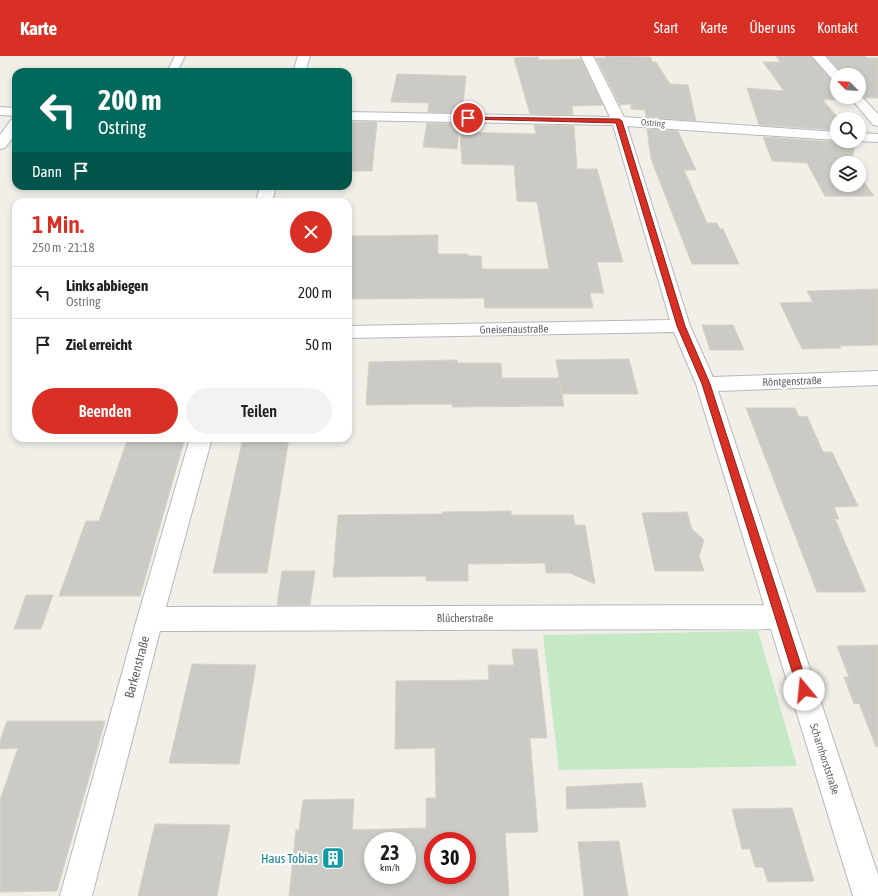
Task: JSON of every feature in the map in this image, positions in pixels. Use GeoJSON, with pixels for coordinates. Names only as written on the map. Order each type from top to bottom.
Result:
{"type":"FeatureCollection","features":[{"type":"Feature","properties":{"kind":"street"},"geometry":{"type":"LineString","coordinates":[[300,68],[304,56]]}},
{"type":"Feature","properties":{"kind":"street","name":"Scharnhorststraße"},"geometry":{"type":"LineString","coordinates":[[587,56],[619,121],[681,326],[706,384],[869,896]]}},
{"type":"Feature","properties":{"kind":"street"},"geometry":{"type":"LineString","coordinates":[[818,56],[830,69]]}},
{"type":"Feature","properties":{"kind":"street"},"geometry":{"type":"LineString","coordinates":[[862,104],[878,122]]}},
{"type":"Feature","properties":{"kind":"street"},"geometry":{"type":"LineString","coordinates":[[0,111],[12,112]]}},
{"type":"Feature","properties":{"kind":"street","name":"Ostring"},"geometry":{"type":"LineString","coordinates":[[352,116],[619,121],[830,136]]}},
{"type":"Feature","properties":{"kind":"street"},"geometry":{"type":"LineString","coordinates":[[0,145],[12,128]]}},
{"type":"Feature","properties":{"kind":"street"},"geometry":{"type":"LineString","coordinates":[[866,137],[878,138]]}},
{"type":"Feature","properties":{"kind":"street","name":"Gneisenaustraße"},"geometry":{"type":"LineString","coordinates":[[352,332],[681,326]]}},
{"type":"Feature","properties":{"kind":"street","name":"Röntgenstraße"},"geometry":{"type":"LineString","coordinates":[[706,384],[878,378]]}},
{"type":"Feature","properties":{"kind":"street","name":"Barkenstraße"},"geometry":{"type":"LineString","coordinates":[[76,896],[150,619],[200,442]]}},
{"type":"Feature","properties":{"kind":"street","name":"Blücherstraße"},"geometry":{"type":"LineString","coordinates":[[150,619],[780,617]]}},
{"type":"Feature","properties":{"kind":"lane"},"geometry":{"type":"LineString","coordinates":[[174,68],[180,56]]}},
{"type":"Feature","properties":{"kind":"green space"},"geometry":{"type":"Polygon","coordinates":[[[758,631],[797,766],[559,770],[543,635],[758,631]]]}},
{"type":"Feature","properties":{"kind":"building"},"geometry":{"type":"Polygon","coordinates":[[[605,56],[650,57],[653,62],[656,62],[670,84],[688,85],[696,121],[646,117],[645,110],[631,109],[631,104],[620,105],[596,58],[606,58],[605,56]]]}},
{"type":"Feature","properties":{"kind":"building"},"geometry":{"type":"Polygon","coordinates":[[[776,56],[811,56],[830,79],[830,100],[823,100],[833,112],[830,112],[830,130],[759,125],[747,88],[784,91],[763,62],[780,62],[776,56]]]}},
{"type":"Feature","properties":{"kind":"building"},"geometry":{"type":"Polygon","coordinates":[[[827,56],[865,56],[867,58],[878,58],[878,98],[866,98],[866,68],[837,68],[827,56]]]}},
{"type":"Feature","properties":{"kind":"building"},"geometry":{"type":"Polygon","coordinates":[[[538,57],[539,60],[581,59],[603,105],[572,106],[573,115],[530,114],[514,58],[538,57]]]}},
{"type":"Feature","properties":{"kind":"building"},"geometry":{"type":"Polygon","coordinates":[[[397,74],[466,76],[462,113],[428,112],[429,103],[391,102],[397,74]]]}},
{"type":"Feature","properties":{"kind":"building"},"geometry":{"type":"Polygon","coordinates":[[[352,122],[377,122],[372,171],[352,171],[352,122]]]}},
{"type":"Feature","properties":{"kind":"building"},"geometry":{"type":"Polygon","coordinates":[[[427,123],[460,124],[457,149],[423,147],[427,123]]]}},
{"type":"Feature","properties":{"kind":"building"},"geometry":{"type":"Polygon","coordinates":[[[534,125],[574,126],[577,169],[597,169],[623,262],[597,262],[604,293],[590,293],[593,308],[485,308],[484,298],[352,299],[352,236],[438,235],[438,254],[468,254],[468,256],[481,256],[482,269],[549,269],[537,202],[517,201],[514,165],[462,164],[460,132],[536,134],[534,125]]]}},
{"type":"Feature","properties":{"kind":"building"},"geometry":{"type":"Polygon","coordinates":[[[647,129],[678,131],[696,170],[684,170],[707,223],[717,223],[720,229],[723,229],[739,264],[692,264],[651,159],[647,129]]]}},
{"type":"Feature","properties":{"kind":"building"},"geometry":{"type":"Polygon","coordinates":[[[763,137],[830,142],[830,148],[854,148],[853,156],[830,156],[830,192],[866,192],[866,185],[874,196],[825,196],[807,163],[772,161],[763,137]]]}},
{"type":"Feature","properties":{"kind":"building"},"geometry":{"type":"Polygon","coordinates":[[[878,289],[878,345],[802,349],[780,303],[813,302],[807,291],[878,289]]]}},
{"type":"Feature","properties":{"kind":"building"},"geometry":{"type":"Polygon","coordinates":[[[702,325],[733,325],[744,350],[710,350],[702,325]]]}},
{"type":"Feature","properties":{"kind":"building"},"geometry":{"type":"Polygon","coordinates":[[[629,359],[638,394],[562,394],[564,406],[452,407],[452,404],[366,405],[369,362],[457,360],[458,363],[501,363],[502,378],[559,378],[556,360],[629,359]]]}},
{"type":"Feature","properties":{"kind":"building"},"geometry":{"type":"Polygon","coordinates":[[[746,408],[795,408],[799,417],[807,416],[823,452],[832,452],[858,506],[834,507],[839,519],[835,519],[866,592],[817,592],[746,408]]]}},
{"type":"Feature","properties":{"kind":"building"},"geometry":{"type":"Polygon","coordinates":[[[127,442],[184,442],[140,596],[59,596],[86,521],[99,521],[127,442]]]}},
{"type":"Feature","properties":{"kind":"building"},"geometry":{"type":"Polygon","coordinates":[[[242,442],[288,442],[267,573],[213,573],[242,442]]]}},
{"type":"Feature","properties":{"kind":"building"},"geometry":{"type":"Polygon","coordinates":[[[511,511],[511,515],[573,515],[575,525],[585,525],[595,584],[570,573],[546,573],[545,563],[468,564],[468,581],[426,581],[426,576],[333,577],[338,515],[442,514],[442,512],[511,511]]]}},
{"type":"Feature","properties":{"kind":"building"},"geometry":{"type":"Polygon","coordinates":[[[687,512],[692,529],[704,540],[699,556],[704,571],[655,571],[642,513],[687,512]]]}},
{"type":"Feature","properties":{"kind":"building"},"geometry":{"type":"Polygon","coordinates":[[[282,571],[315,571],[310,605],[277,605],[282,571]]]}},
{"type":"Feature","properties":{"kind":"building"},"geometry":{"type":"Polygon","coordinates":[[[26,595],[53,595],[41,629],[14,629],[26,595]]]}},
{"type":"Feature","properties":{"kind":"building"},"geometry":{"type":"Polygon","coordinates":[[[878,645],[878,746],[876,747],[859,703],[854,704],[844,677],[849,677],[837,646],[878,645]]]}},
{"type":"Feature","properties":{"kind":"building"},"geometry":{"type":"Polygon","coordinates":[[[512,649],[537,649],[547,738],[530,738],[538,832],[505,833],[509,896],[289,896],[296,830],[299,830],[303,800],[354,799],[352,830],[426,828],[426,798],[436,798],[435,748],[395,749],[396,681],[489,680],[488,665],[514,665],[512,649]]]}},
{"type":"Feature","properties":{"kind":"building"},"geometry":{"type":"Polygon","coordinates":[[[192,664],[256,665],[239,764],[169,763],[192,664]]]}},
{"type":"Feature","properties":{"kind":"building"},"geometry":{"type":"Polygon","coordinates":[[[7,721],[105,721],[57,891],[0,892],[0,800],[18,748],[0,749],[0,741],[7,721]]]}},
{"type":"Feature","properties":{"kind":"building"},"geometry":{"type":"Polygon","coordinates":[[[642,783],[646,807],[567,809],[566,787],[642,783]]]}},
{"type":"Feature","properties":{"kind":"building"},"geometry":{"type":"Polygon","coordinates":[[[792,808],[814,881],[768,882],[763,867],[755,867],[750,849],[742,849],[732,809],[792,808]]]}},
{"type":"Feature","properties":{"kind":"building"},"geometry":{"type":"Polygon","coordinates":[[[155,824],[230,825],[217,896],[138,896],[155,824]]]}},
{"type":"Feature","properties":{"kind":"building"},"geometry":{"type":"Polygon","coordinates":[[[619,841],[628,896],[584,896],[578,842],[619,841]]]}},
{"type":"Feature","properties":{"kind":"place","name":"Haus Tobias"},"geometry":{"type":"Point","coordinates":[333,858]}},
{"type":"Feature","properties":{"kind":"route"},"geometry":{"type":"LineString","coordinates":[[468,118],[619,121],[681,326],[706,384],[804,690]]}}]}
